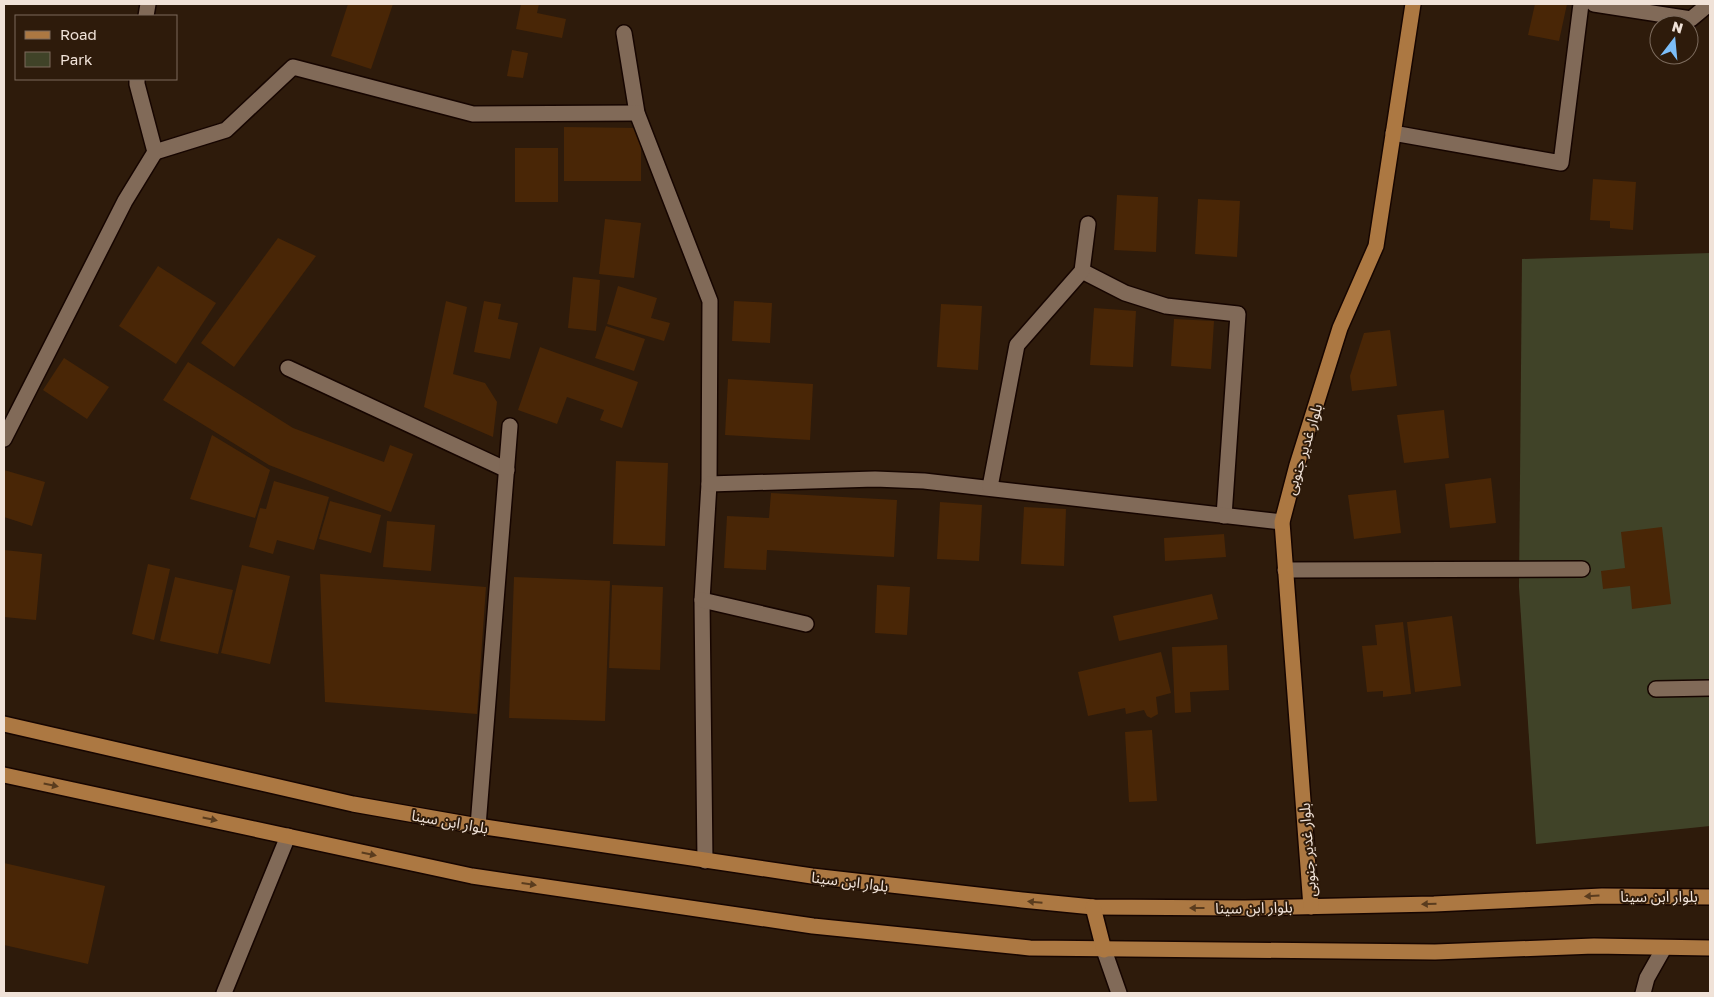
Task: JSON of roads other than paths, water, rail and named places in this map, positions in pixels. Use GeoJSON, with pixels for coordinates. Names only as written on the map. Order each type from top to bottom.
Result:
{"type":"FeatureCollection","features":[{"type":"Feature","properties":{"kind":"main road","name":"بلوار غدیر جنوبی"},"geometry":{"type":"LineString","coordinates":[[1311,907],[1282,522],[1296,465],[1340,328],[1376,246],[1413,4]]}},
{"type":"Feature","properties":{"kind":"main road","name":"بلوار ابن سینا"},"geometry":{"type":"LineString","coordinates":[[4,724],[354,804],[478,826],[812,876],[1093,907],[1311,907],[1434,904],[1602,896],[1710,897]]}},
{"type":"Feature","properties":{"kind":"main road"},"geometry":{"type":"LineString","coordinates":[[4,775],[472,876],[813,926],[1030,948],[1104,950],[1435,952],[1594,946],[1710,948]]}},
{"type":"Feature","properties":{"kind":"main road"},"geometry":{"type":"LineString","coordinates":[[1093,907],[1104,950]]}},
{"type":"Feature","properties":{"kind":"street"},"geometry":{"type":"LineString","coordinates":[[1393,133],[1561,164],[1581,4]]}},
{"type":"Feature","properties":{"kind":"street"},"geometry":{"type":"LineString","coordinates":[[1594,4],[1691,19],[1710,4]]}},
{"type":"Feature","properties":{"kind":"street"},"geometry":{"type":"LineString","coordinates":[[624,33],[637,113],[710,301],[709,484],[702,600],[705,861]]}},
{"type":"Feature","properties":{"kind":"street"},"geometry":{"type":"LineString","coordinates":[[4,439],[125,201],[155,152],[226,130],[293,67],[473,114],[637,113]]}},
{"type":"Feature","properties":{"kind":"street"},"geometry":{"type":"LineString","coordinates":[[138,80],[137,84],[155,152]]}},
{"type":"Feature","properties":{"kind":"street"},"geometry":{"type":"LineString","coordinates":[[990,487],[1017,345],[1082,271],[1088,224]]}},
{"type":"Feature","properties":{"kind":"street"},"geometry":{"type":"LineString","coordinates":[[1082,271],[1125,293],[1166,306],[1238,314],[1224,516]]}},
{"type":"Feature","properties":{"kind":"street"},"geometry":{"type":"LineString","coordinates":[[288,368],[507,470]]}},
{"type":"Feature","properties":{"kind":"street"},"geometry":{"type":"LineString","coordinates":[[478,826],[510,426]]}},
{"type":"Feature","properties":{"kind":"street"},"geometry":{"type":"LineString","coordinates":[[709,484],[875,479],[990,487],[1282,522]]}},
{"type":"Feature","properties":{"kind":"street"},"geometry":{"type":"LineString","coordinates":[[1285,570],[1582,569]]}},
{"type":"Feature","properties":{"kind":"street"},"geometry":{"type":"LineString","coordinates":[[702,600],[806,624]]}},
{"type":"Feature","properties":{"kind":"street"},"geometry":{"type":"LineString","coordinates":[[1656,689],[1710,688]]}},
{"type":"Feature","properties":{"kind":"street"},"geometry":{"type":"LineString","coordinates":[[224,993],[288,836]]}},
{"type":"Feature","properties":{"kind":"street"},"geometry":{"type":"LineString","coordinates":[[1643,993],[1646,978],[1664,948]]}},
{"type":"Feature","properties":{"kind":"street"},"geometry":{"type":"LineString","coordinates":[[1104,950],[1119,993]]}}]}
